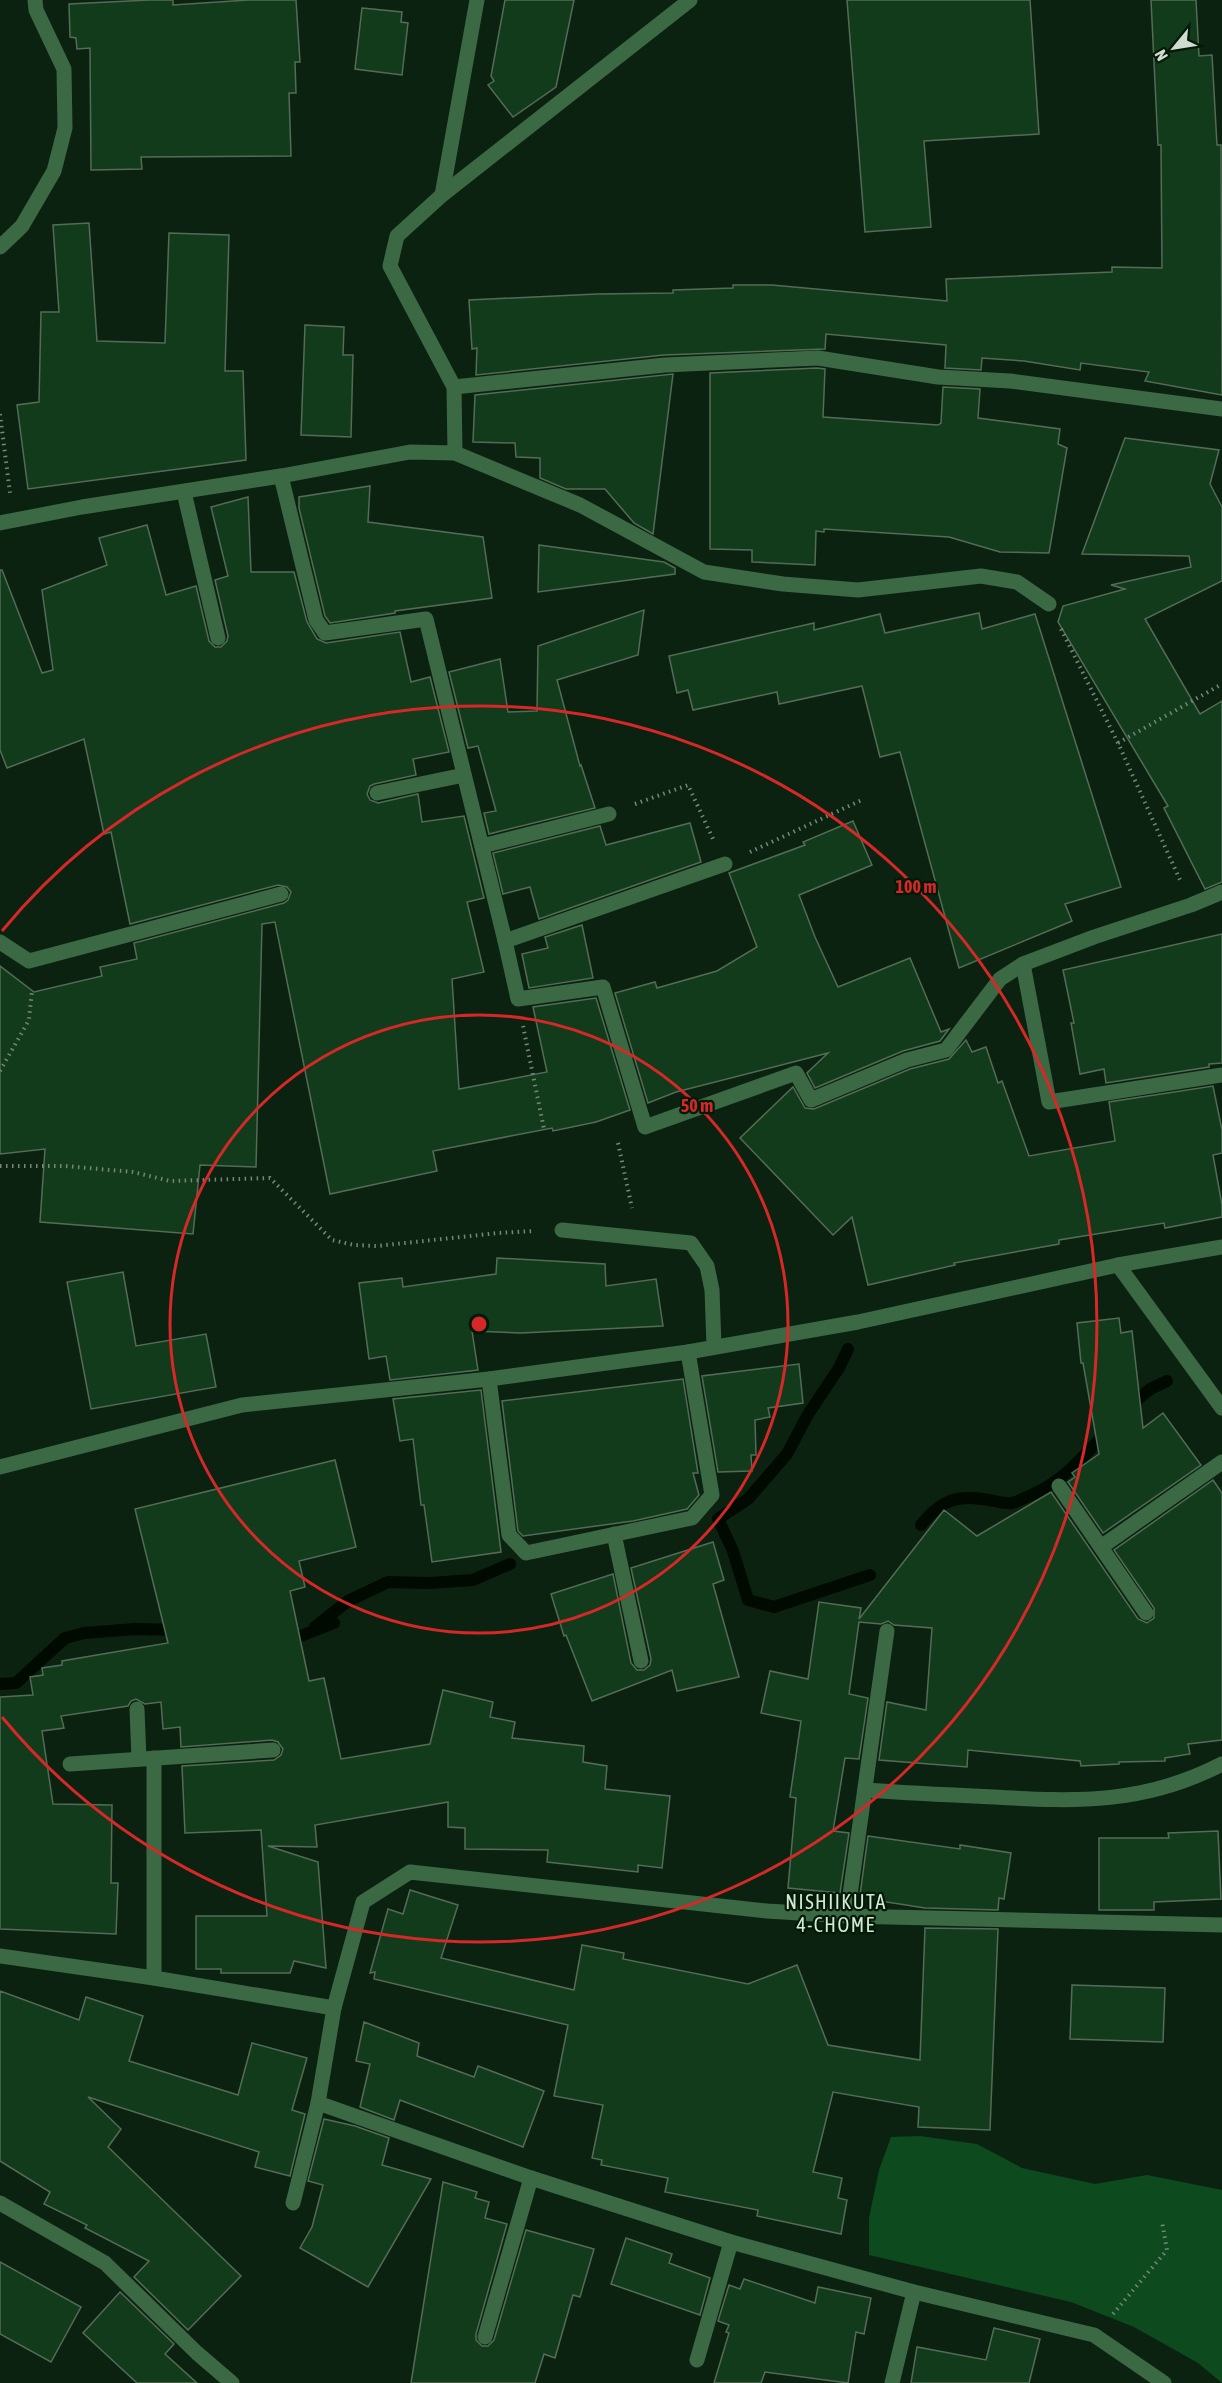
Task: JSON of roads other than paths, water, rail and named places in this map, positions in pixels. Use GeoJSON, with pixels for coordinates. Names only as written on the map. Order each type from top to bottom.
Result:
{"type":"FeatureCollection","features":[{"type":"Feature","properties":{"kind":"street"},"geometry":{"type":"LineString","coordinates":[[0,247],[22,226],[54,171],[65,128],[64,69],[36,10],[35,0]]}},
{"type":"Feature","properties":{"kind":"street"},"geometry":{"type":"LineString","coordinates":[[442,195],[477,0]]}},
{"type":"Feature","properties":{"kind":"street"},"geometry":{"type":"LineString","coordinates":[[455,453],[454,387],[390,266],[397,236],[442,195],[690,0]]}},
{"type":"Feature","properties":{"kind":"street"},"geometry":{"type":"LineString","coordinates":[[454,387],[665,365],[818,358],[938,377],[1010,381],[1222,409]]}},
{"type":"Feature","properties":{"kind":"street"},"geometry":{"type":"LineString","coordinates":[[7,522],[82,507],[281,476],[410,452],[455,453],[580,505],[704,572],[783,584],[858,590],[981,576],[1017,582],[1049,604]]}},
{"type":"Feature","properties":{"kind":"street"},"geometry":{"type":"LineString","coordinates":[[281,476],[316,620],[325,633],[426,619],[506,941],[518,999],[603,987],[645,1127],[796,1073],[811,1100],[908,1060],[946,1050],[1000,979],[1023,964],[1222,892]]}},
{"type":"Feature","properties":{"kind":"street"},"geometry":{"type":"LineString","coordinates":[[184,492],[218,638]]}},
{"type":"Feature","properties":{"kind":"street"},"geometry":{"type":"LineString","coordinates":[[377,793],[464,775]]}},
{"type":"Feature","properties":{"kind":"street"},"geometry":{"type":"LineString","coordinates":[[482,846],[609,814]]}},
{"type":"Feature","properties":{"kind":"street"},"geometry":{"type":"LineString","coordinates":[[506,941],[725,864]]}},
{"type":"Feature","properties":{"kind":"street"},"geometry":{"type":"LineString","coordinates":[[0,942],[28,962],[281,894]]}},
{"type":"Feature","properties":{"kind":"street"},"geometry":{"type":"LineString","coordinates":[[1023,964],[1049,1102],[1222,1075]]}},
{"type":"Feature","properties":{"kind":"street"},"geometry":{"type":"LineString","coordinates":[[562,1230],[690,1243],[708,1266],[712,1290],[714,1346]]}},
{"type":"Feature","properties":{"kind":"street"},"geometry":{"type":"LineString","coordinates":[[0,1467],[242,1405],[489,1379],[688,1352],[858,1322],[1118,1265],[1222,1247]]}},
{"type":"Feature","properties":{"kind":"street"},"geometry":{"type":"LineString","coordinates":[[1118,1265],[1222,1408]]}},
{"type":"Feature","properties":{"kind":"street"},"geometry":{"type":"LineString","coordinates":[[489,1379],[508,1535],[526,1553],[692,1518],[712,1494],[688,1352]]}},
{"type":"Feature","properties":{"kind":"street"},"geometry":{"type":"LineString","coordinates":[[1101,1547],[1222,1462]]}},
{"type":"Feature","properties":{"kind":"street"},"geometry":{"type":"LineString","coordinates":[[1059,1486],[1146,1613]]}},
{"type":"Feature","properties":{"kind":"street"},"geometry":{"type":"LineString","coordinates":[[614,1534],[641,1661]]}},
{"type":"Feature","properties":{"kind":"street"},"geometry":{"type":"LineString","coordinates":[[847,1917],[887,1630]]}},
{"type":"Feature","properties":{"kind":"street"},"geometry":{"type":"LineString","coordinates":[[137,1709],[147,1759],[154,1978]]}},
{"type":"Feature","properties":{"kind":"street"},"geometry":{"type":"LineString","coordinates":[[70,1764],[273,1750]]}},
{"type":"Feature","properties":{"kind":"street"},"geometry":{"type":"LineString","coordinates":[[866,1790],[1069,1802],[1113,1799],[1162,1788],[1222,1764]]}},
{"type":"Feature","properties":{"kind":"street"},"geometry":{"type":"LineString","coordinates":[[292,2203],[318,2103],[334,2008],[363,1902],[410,1872],[767,1911],[847,1917],[1222,1925]]}},
{"type":"Feature","properties":{"kind":"street"},"geometry":{"type":"LineString","coordinates":[[0,1956],[154,1978],[334,2008]]}},
{"type":"Feature","properties":{"kind":"street"},"geometry":{"type":"LineString","coordinates":[[318,2103],[531,2178],[730,2242],[914,2292],[1094,2335],[1164,2383]]}},
{"type":"Feature","properties":{"kind":"street"},"geometry":{"type":"LineString","coordinates":[[485,2337],[531,2178]]}},
{"type":"Feature","properties":{"kind":"street"},"geometry":{"type":"LineString","coordinates":[[0,2203],[105,2263],[197,2353],[232,2383]]}},
{"type":"Feature","properties":{"kind":"street"},"geometry":{"type":"LineString","coordinates":[[697,2360],[730,2242]]}},
{"type":"Feature","properties":{"kind":"street"},"geometry":{"type":"LineString","coordinates":[[892,2383],[914,2292]]}},
{"type":"Feature","properties":{"kind":"waterway"},"geometry":{"type":"LineString","coordinates":[[848,1349],[787,1454],[748,1499],[718,1519],[733,1551],[748,1600],[774,1607],[870,1575]]}},
{"type":"Feature","properties":{"kind":"waterway"},"geometry":{"type":"LineString","coordinates":[[1129,1407],[1150,1389],[1167,1381]]}},
{"type":"Feature","properties":{"kind":"waterway"},"geometry":{"type":"LineString","coordinates":[[921,1525],[936,1510],[950,1501],[978,1498],[1012,1503],[1041,1490],[1072,1468],[1107,1431]]}},
{"type":"Feature","properties":{"kind":"waterway"},"geometry":{"type":"LineString","coordinates":[[315,1627],[348,1601],[388,1582],[430,1583],[473,1580],[510,1564]]}},
{"type":"Feature","properties":{"kind":"waterway"},"geometry":{"type":"LineString","coordinates":[[284,1635],[298,1637],[334,1623]]}},
{"type":"Feature","properties":{"kind":"waterway"},"geometry":{"type":"LineString","coordinates":[[0,1684],[16,1683],[65,1638],[84,1633],[135,1629],[180,1630]]}},
{"type":"Feature","properties":{"kind":"district","name":"NISHIIKUTA 4-CHOME"},"geometry":{"type":"Point","coordinates":[836,1914]}}]}
